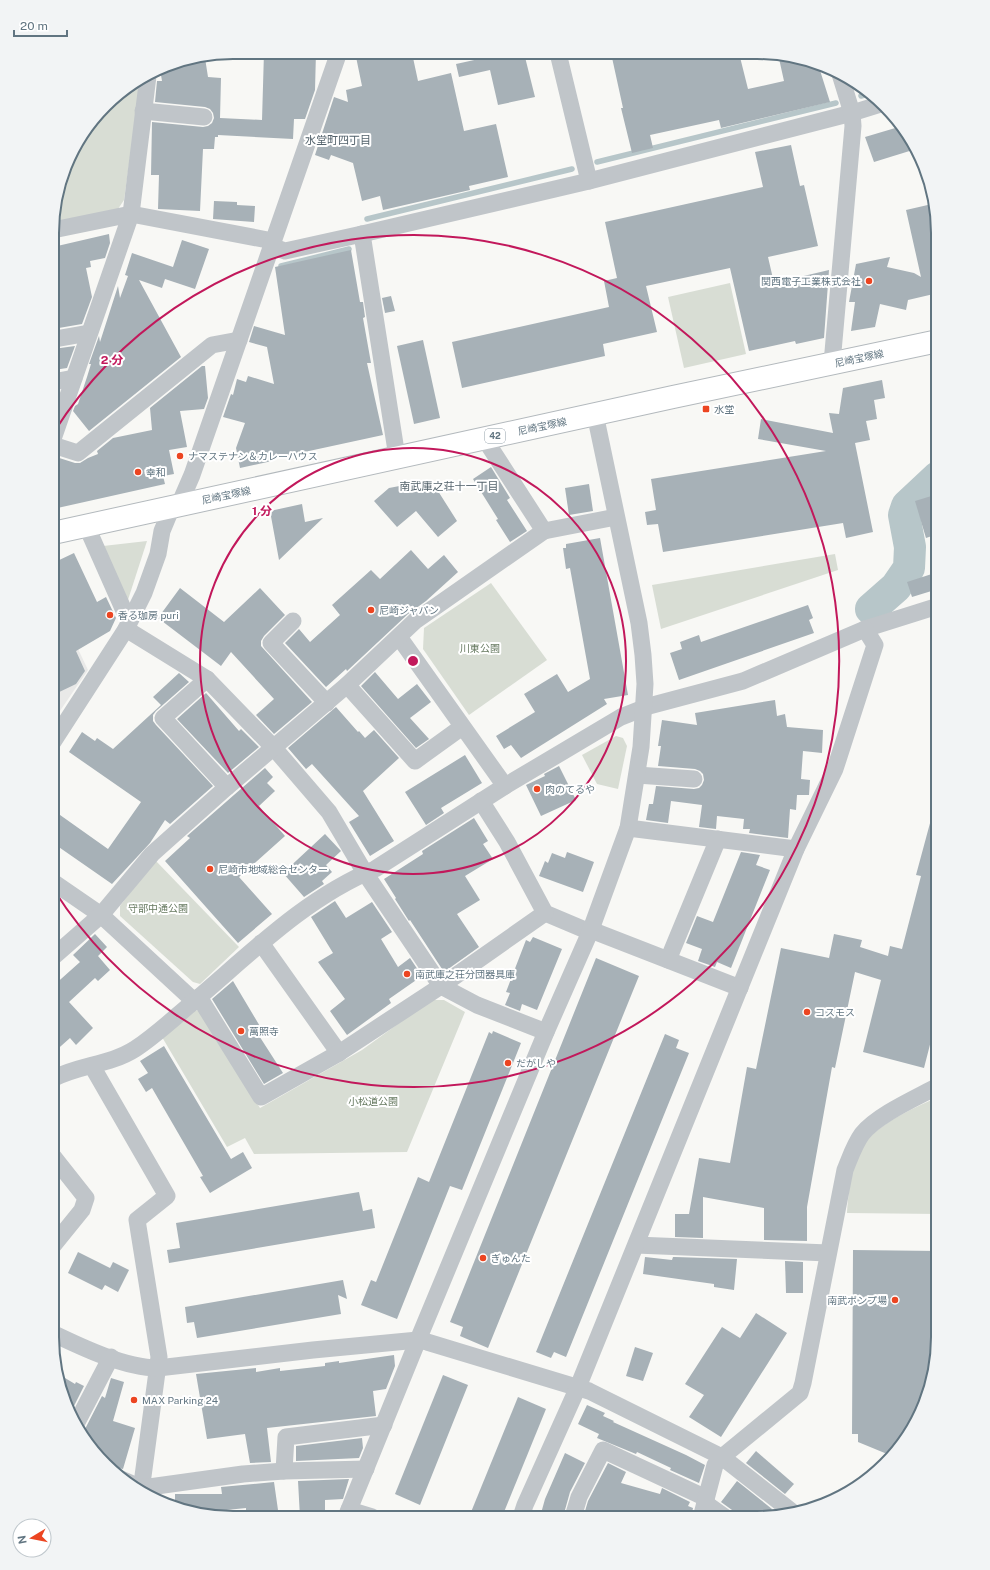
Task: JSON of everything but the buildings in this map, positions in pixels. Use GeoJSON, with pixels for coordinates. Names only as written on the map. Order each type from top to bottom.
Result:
{"type":"FeatureCollection","features":[{"type":"Feature","properties":{"kind":"main road","name":"尼崎宝塚線"},"geometry":{"type":"LineString","coordinates":[[59,532],[484,438],[931,342]]}},
{"type":"Feature","properties":{"kind":"street"},"geometry":{"type":"LineString","coordinates":[[59,733],[128,625],[144,593],[158,554],[162,531],[192,475],[337,59]]}},
{"type":"Feature","properties":{"kind":"street"},"geometry":{"type":"LineString","coordinates":[[559,59],[588,181]]}},
{"type":"Feature","properties":{"kind":"street"},"geometry":{"type":"LineString","coordinates":[[59,422],[131,214],[147,81]]}},
{"type":"Feature","properties":{"kind":"street"},"geometry":{"type":"LineString","coordinates":[[832,363],[853,126],[852,113],[842,81]]}},
{"type":"Feature","properties":{"kind":"street"},"geometry":{"type":"LineString","coordinates":[[59,229],[131,214],[272,243],[285,251],[588,181],[876,106]]}},
{"type":"Feature","properties":{"kind":"street"},"geometry":{"type":"LineString","coordinates":[[143,111],[204,117]]}},
{"type":"Feature","properties":{"kind":"street"},"geometry":{"type":"LineString","coordinates":[[362,234],[397,457]]}},
{"type":"Feature","properties":{"kind":"street"},"geometry":{"type":"LineString","coordinates":[[59,338],[89,333]]}},
{"type":"Feature","properties":{"kind":"street"},"geometry":{"type":"LineString","coordinates":[[59,447],[78,453],[212,345],[239,340]]}},
{"type":"Feature","properties":{"kind":"street"},"geometry":{"type":"LineString","coordinates":[[59,381],[74,378]]}},
{"type":"Feature","properties":{"kind":"street"},"geometry":{"type":"LineString","coordinates":[[349,1511],[546,1032],[591,931],[628,828],[641,748],[645,684],[643,655],[639,623],[595,414]]}},
{"type":"Feature","properties":{"kind":"street"},"geometry":{"type":"LineString","coordinates":[[484,438],[544,530]]}},
{"type":"Feature","properties":{"kind":"street"},"geometry":{"type":"LineString","coordinates":[[59,951],[102,915],[152,854],[227,787],[327,703],[415,621],[544,530],[616,517]]}},
{"type":"Feature","properties":{"kind":"street"},"geometry":{"type":"LineString","coordinates":[[86,525],[128,625],[207,679],[274,748],[329,812],[365,873],[441,986],[477,1005],[546,1032]]}},
{"type":"Feature","properties":{"kind":"street"},"geometry":{"type":"LineString","coordinates":[[59,1076],[105,1062],[134,1049],[159,1031],[291,919],[329,893],[357,876],[376,869],[505,786],[620,717],[644,708],[743,681],[865,629],[931,608]]}},
{"type":"Feature","properties":{"kind":"street"},"geometry":{"type":"LineString","coordinates":[[293,621],[271,643],[327,703]]}},
{"type":"Feature","properties":{"kind":"street"},"geometry":{"type":"LineString","coordinates":[[523,1511],[578,1387],[796,849],[836,769],[875,645],[865,629]]}},
{"type":"Feature","properties":{"kind":"street"},"geometry":{"type":"LineString","coordinates":[[399,637],[505,786]]}},
{"type":"Feature","properties":{"kind":"street"},"geometry":{"type":"LineString","coordinates":[[207,679],[163,718],[227,787]]}},
{"type":"Feature","properties":{"kind":"street"},"geometry":{"type":"LineString","coordinates":[[347,685],[415,761],[462,727]]}},
{"type":"Feature","properties":{"kind":"street"},"geometry":{"type":"LineString","coordinates":[[637,775],[694,779]]}},
{"type":"Feature","properties":{"kind":"street"},"geometry":{"type":"LineString","coordinates":[[481,801],[507,842],[545,914],[740,988]]}},
{"type":"Feature","properties":{"kind":"street"},"geometry":{"type":"LineString","coordinates":[[628,828],[796,849]]}},
{"type":"Feature","properties":{"kind":"street"},"geometry":{"type":"LineString","coordinates":[[668,960],[718,839]]}},
{"type":"Feature","properties":{"kind":"street"},"geometry":{"type":"LineString","coordinates":[[59,886],[102,915],[196,999],[260,1097],[340,1054],[545,914]]}},
{"type":"Feature","properties":{"kind":"street"},"geometry":{"type":"LineString","coordinates":[[261,943],[340,1054]]}},
{"type":"Feature","properties":{"kind":"street"},"geometry":{"type":"LineString","coordinates":[[92,1066],[167,1196],[137,1220],[159,1357],[143,1486]]}},
{"type":"Feature","properties":{"kind":"street"},"geometry":{"type":"LineString","coordinates":[[704,1506],[715,1465],[722,1457],[800,1393],[845,1170],[852,1152],[863,1134],[877,1121],[931,1090]]}},
{"type":"Feature","properties":{"kind":"street"},"geometry":{"type":"LineString","coordinates":[[59,1165],[86,1198],[82,1210],[59,1238]]}},
{"type":"Feature","properties":{"kind":"street"},"geometry":{"type":"LineString","coordinates":[[636,1245],[828,1253]]}},
{"type":"Feature","properties":{"kind":"street"},"geometry":{"type":"LineString","coordinates":[[59,1336],[74,1344],[146,1368],[158,1368],[313,1350],[418,1340],[578,1387],[722,1457],[788,1509]]}},
{"type":"Feature","properties":{"kind":"street"},"geometry":{"type":"LineString","coordinates":[[79,1418],[111,1357]]}},
{"type":"Feature","properties":{"kind":"street"},"geometry":{"type":"LineString","coordinates":[[284,1471],[286,1437],[384,1425]]}},
{"type":"Feature","properties":{"kind":"street"},"geometry":{"type":"LineString","coordinates":[[575,1511],[579,1497],[603,1450],[713,1511]]}},
{"type":"Feature","properties":{"kind":"street"},"geometry":{"type":"LineString","coordinates":[[148,1489],[243,1474],[284,1471],[366,1469]]}},
{"type":"Feature","properties":{"kind":"shaded area"},"geometry":{"type":"Polygon","coordinates":[[[59,609],[88,670],[59,712],[59,609]]]}},
{"type":"Feature","properties":{"kind":"green space"},"geometry":{"type":"Polygon","coordinates":[[[140,86],[124,200],[116,212],[59,223],[62,199],[68,177],[82,146],[102,118],[118,102],[140,86]]]}},
{"type":"Feature","properties":{"kind":"green space"},"geometry":{"type":"Polygon","coordinates":[[[730,283],[746,354],[684,368],[668,297],[730,283]]]}},
{"type":"Feature","properties":{"kind":"green space"},"geometry":{"type":"Polygon","coordinates":[[[147,541],[126,606],[103,546],[147,541]]]}},
{"type":"Feature","properties":{"kind":"green space"},"geometry":{"type":"Polygon","coordinates":[[[835,554],[838,570],[661,629],[652,585],[835,554]]]}},
{"type":"Feature","properties":{"kind":"green space","name":"川東公園"},"geometry":{"type":"Polygon","coordinates":[[[491,583],[547,660],[469,715],[423,649],[424,628],[491,583]]]}},
{"type":"Feature","properties":{"kind":"green space"},"geometry":{"type":"Polygon","coordinates":[[[616,736],[623,738],[627,746],[618,789],[597,784],[582,755],[616,736]]]}},
{"type":"Feature","properties":{"kind":"green space","name":"守部中通公園"},"geometry":{"type":"Polygon","coordinates":[[[155,860],[239,947],[200,984],[193,982],[120,916],[120,906],[155,860]]]}},
{"type":"Feature","properties":{"kind":"green space","name":"小松道公園"},"geometry":{"type":"Polygon","coordinates":[[[431,1000],[444,1000],[465,1012],[407,1152],[254,1154],[245,1138],[227,1147],[162,1037],[194,1010],[202,1011],[260,1108],[362,1050],[431,1000]]]}},
{"type":"Feature","properties":{"kind":"green space"},"geometry":{"type":"Polygon","coordinates":[[[931,1100],[931,1214],[847,1213],[853,1165],[858,1152],[865,1142],[883,1126],[931,1100]]]}},
{"type":"Feature","properties":{"kind":"waterway"},"geometry":{"type":"LineString","coordinates":[[597,162],[836,103]]}},
{"type":"Feature","properties":{"kind":"waterway"},"geometry":{"type":"LineString","coordinates":[[367,219],[572,169]]}},
{"type":"Feature","properties":{"kind":"waterway"},"geometry":{"type":"LineString","coordinates":[[281,266],[349,249]]}},
{"type":"Feature","properties":{"kind":"waterway"},"geometry":{"type":"LineString","coordinates":[[871,609],[896,587],[909,568],[910,547],[904,515],[907,506],[931,484]]}},
{"type":"Feature","properties":{"kind":"place","name":"関西電子工業株式会社"},"geometry":{"type":"Point","coordinates":[869,281]}},
{"type":"Feature","properties":{"kind":"place","name":"水堂"},"geometry":{"type":"Point","coordinates":[706,409]}},
{"type":"Feature","properties":{"kind":"place","name":"ナマステナン＆カレーハウス"},"geometry":{"type":"Point","coordinates":[180,456]}},
{"type":"Feature","properties":{"kind":"place","name":"幸和"},"geometry":{"type":"Point","coordinates":[138,472]}},
{"type":"Feature","properties":{"kind":"place","name":"尼崎ジャパン"},"geometry":{"type":"Point","coordinates":[371,610]}},
{"type":"Feature","properties":{"kind":"place","name":"香る珈房 puri"},"geometry":{"type":"Point","coordinates":[110,615]}},
{"type":"Feature","properties":{"kind":"place","name":"肉のてるや"},"geometry":{"type":"Point","coordinates":[537,789]}},
{"type":"Feature","properties":{"kind":"place","name":"尼崎市地域総合センター"},"geometry":{"type":"Point","coordinates":[210,869]}},
{"type":"Feature","properties":{"kind":"place","name":"南武庫之荘分団器具庫"},"geometry":{"type":"Point","coordinates":[407,974]}},
{"type":"Feature","properties":{"kind":"place","name":"コスモス"},"geometry":{"type":"Point","coordinates":[807,1012]}},
{"type":"Feature","properties":{"kind":"place","name":"萬照寺"},"geometry":{"type":"Point","coordinates":[241,1031]}},
{"type":"Feature","properties":{"kind":"place","name":"だがしや"},"geometry":{"type":"Point","coordinates":[508,1063]}},
{"type":"Feature","properties":{"kind":"place","name":"ぎゅんた"},"geometry":{"type":"Point","coordinates":[483,1258]}},
{"type":"Feature","properties":{"kind":"place","name":"南武ポンプ場"},"geometry":{"type":"Point","coordinates":[895,1300]}},
{"type":"Feature","properties":{"kind":"place","name":"MAX Parking 24"},"geometry":{"type":"Point","coordinates":[134,1400]}},
{"type":"Feature","properties":{"kind":"district","name":"水堂町四丁目"},"geometry":{"type":"Point","coordinates":[338,140]}},
{"type":"Feature","properties":{"kind":"district","name":"南武庫之荘十一丁目"},"geometry":{"type":"Point","coordinates":[449,486]}}]}
